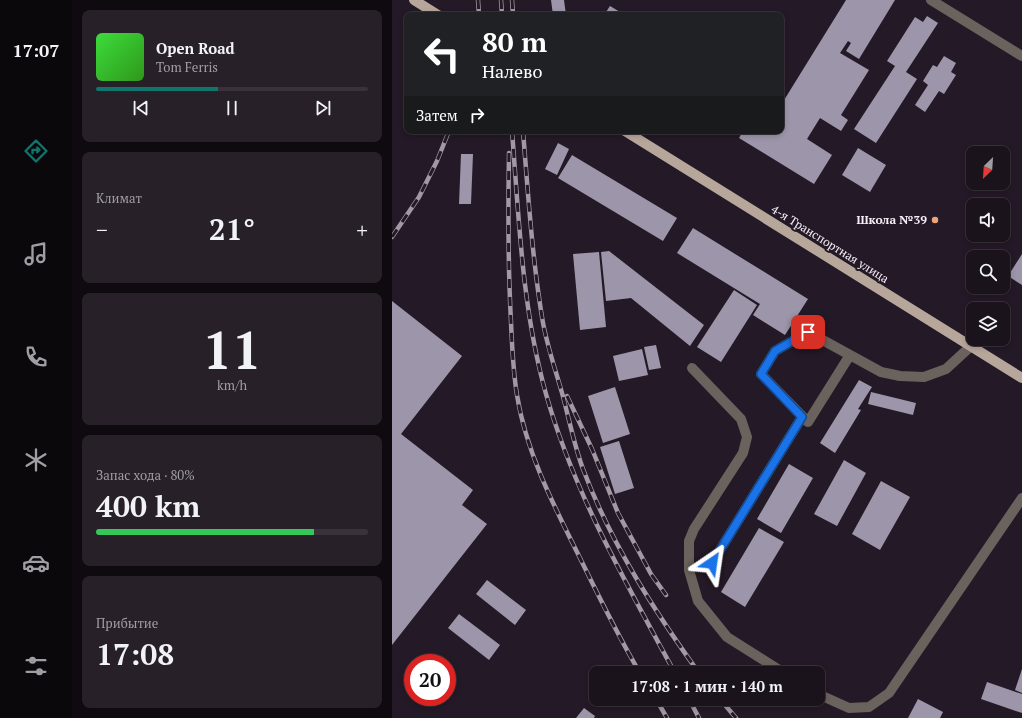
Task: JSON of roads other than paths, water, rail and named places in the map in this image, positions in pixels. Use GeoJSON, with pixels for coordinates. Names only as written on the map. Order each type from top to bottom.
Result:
{"type":"FeatureCollection","features":[{"type":"Feature","properties":{"kind":"main road"},"geometry":{"type":"LineString","coordinates":[[414,0],[433,12]]}},
{"type":"Feature","properties":{"kind":"main road","name":"4-я Транспортная улица"},"geometry":{"type":"LineString","coordinates":[[630,134],[966,343]]}},
{"type":"Feature","properties":{"kind":"main road","name":"4-я Транспортная улица"},"geometry":{"type":"LineString","coordinates":[[971,346],[1022,378]]}},
{"type":"Feature","properties":{"kind":"street"},"geometry":{"type":"LineString","coordinates":[[930,0],[1022,56]]}},
{"type":"Feature","properties":{"kind":"street"},"geometry":{"type":"LineString","coordinates":[[850,354],[808,422],[761,374],[775,351],[808,332],[850,354],[882,372],[900,376],[924,377],[946,369],[971,346]]}},
{"type":"Feature","properties":{"kind":"street"},"geometry":{"type":"LineString","coordinates":[[692,368],[741,418],[747,437],[742,453],[694,529],[689,541],[689,570],[698,601],[727,637],[773,666]]}},
{"type":"Feature","properties":{"kind":"street"},"geometry":{"type":"LineString","coordinates":[[712,563],[802,417]]}},
{"type":"Feature","properties":{"kind":"street"},"geometry":{"type":"LineString","coordinates":[[825,697],[849,708],[869,707],[889,693],[1022,498]]}},
{"type":"Feature","properties":{"kind":"railway"},"geometry":{"type":"LineString","coordinates":[[478,0],[479,12]]}},
{"type":"Feature","properties":{"kind":"railway"},"geometry":{"type":"LineString","coordinates":[[501,0],[502,12]]}},
{"type":"Feature","properties":{"kind":"railway"},"geometry":{"type":"LineString","coordinates":[[512,0],[513,12]]}},
{"type":"Feature","properties":{"kind":"railway"},"geometry":{"type":"LineString","coordinates":[[392,237],[419,197],[437,161],[448,134]]}},
{"type":"Feature","properties":{"kind":"railway"},"geometry":{"type":"LineString","coordinates":[[512,134],[527,297],[538,362],[546,394],[571,467],[586,502],[620,571],[671,666]]}},
{"type":"Feature","properties":{"kind":"railway"},"geometry":{"type":"LineString","coordinates":[[523,134],[533,248],[542,317],[548,346],[580,460],[606,523],[634,575],[665,625],[694,666]]}},
{"type":"Feature","properties":{"kind":"railway"},"geometry":{"type":"LineString","coordinates":[[509,153],[508,216],[510,301],[514,368],[521,416],[534,458],[560,519],[636,666]]}},
{"type":"Feature","properties":{"kind":"railway"},"geometry":{"type":"LineString","coordinates":[[567,396],[592,449],[618,513],[651,574],[666,595]]}},
{"type":"Feature","properties":{"kind":"railway"},"geometry":{"type":"LineString","coordinates":[[660,706],[667,718]]}},
{"type":"Feature","properties":{"kind":"railway"},"geometry":{"type":"LineString","coordinates":[[693,706],[699,718]]}},
{"type":"Feature","properties":{"kind":"railway"},"geometry":{"type":"LineString","coordinates":[[726,706],[736,718]]}},
{"type":"Feature","properties":{"kind":"place","name":"Школа №39"},"geometry":{"type":"Point","coordinates":[935,220]}}]}
